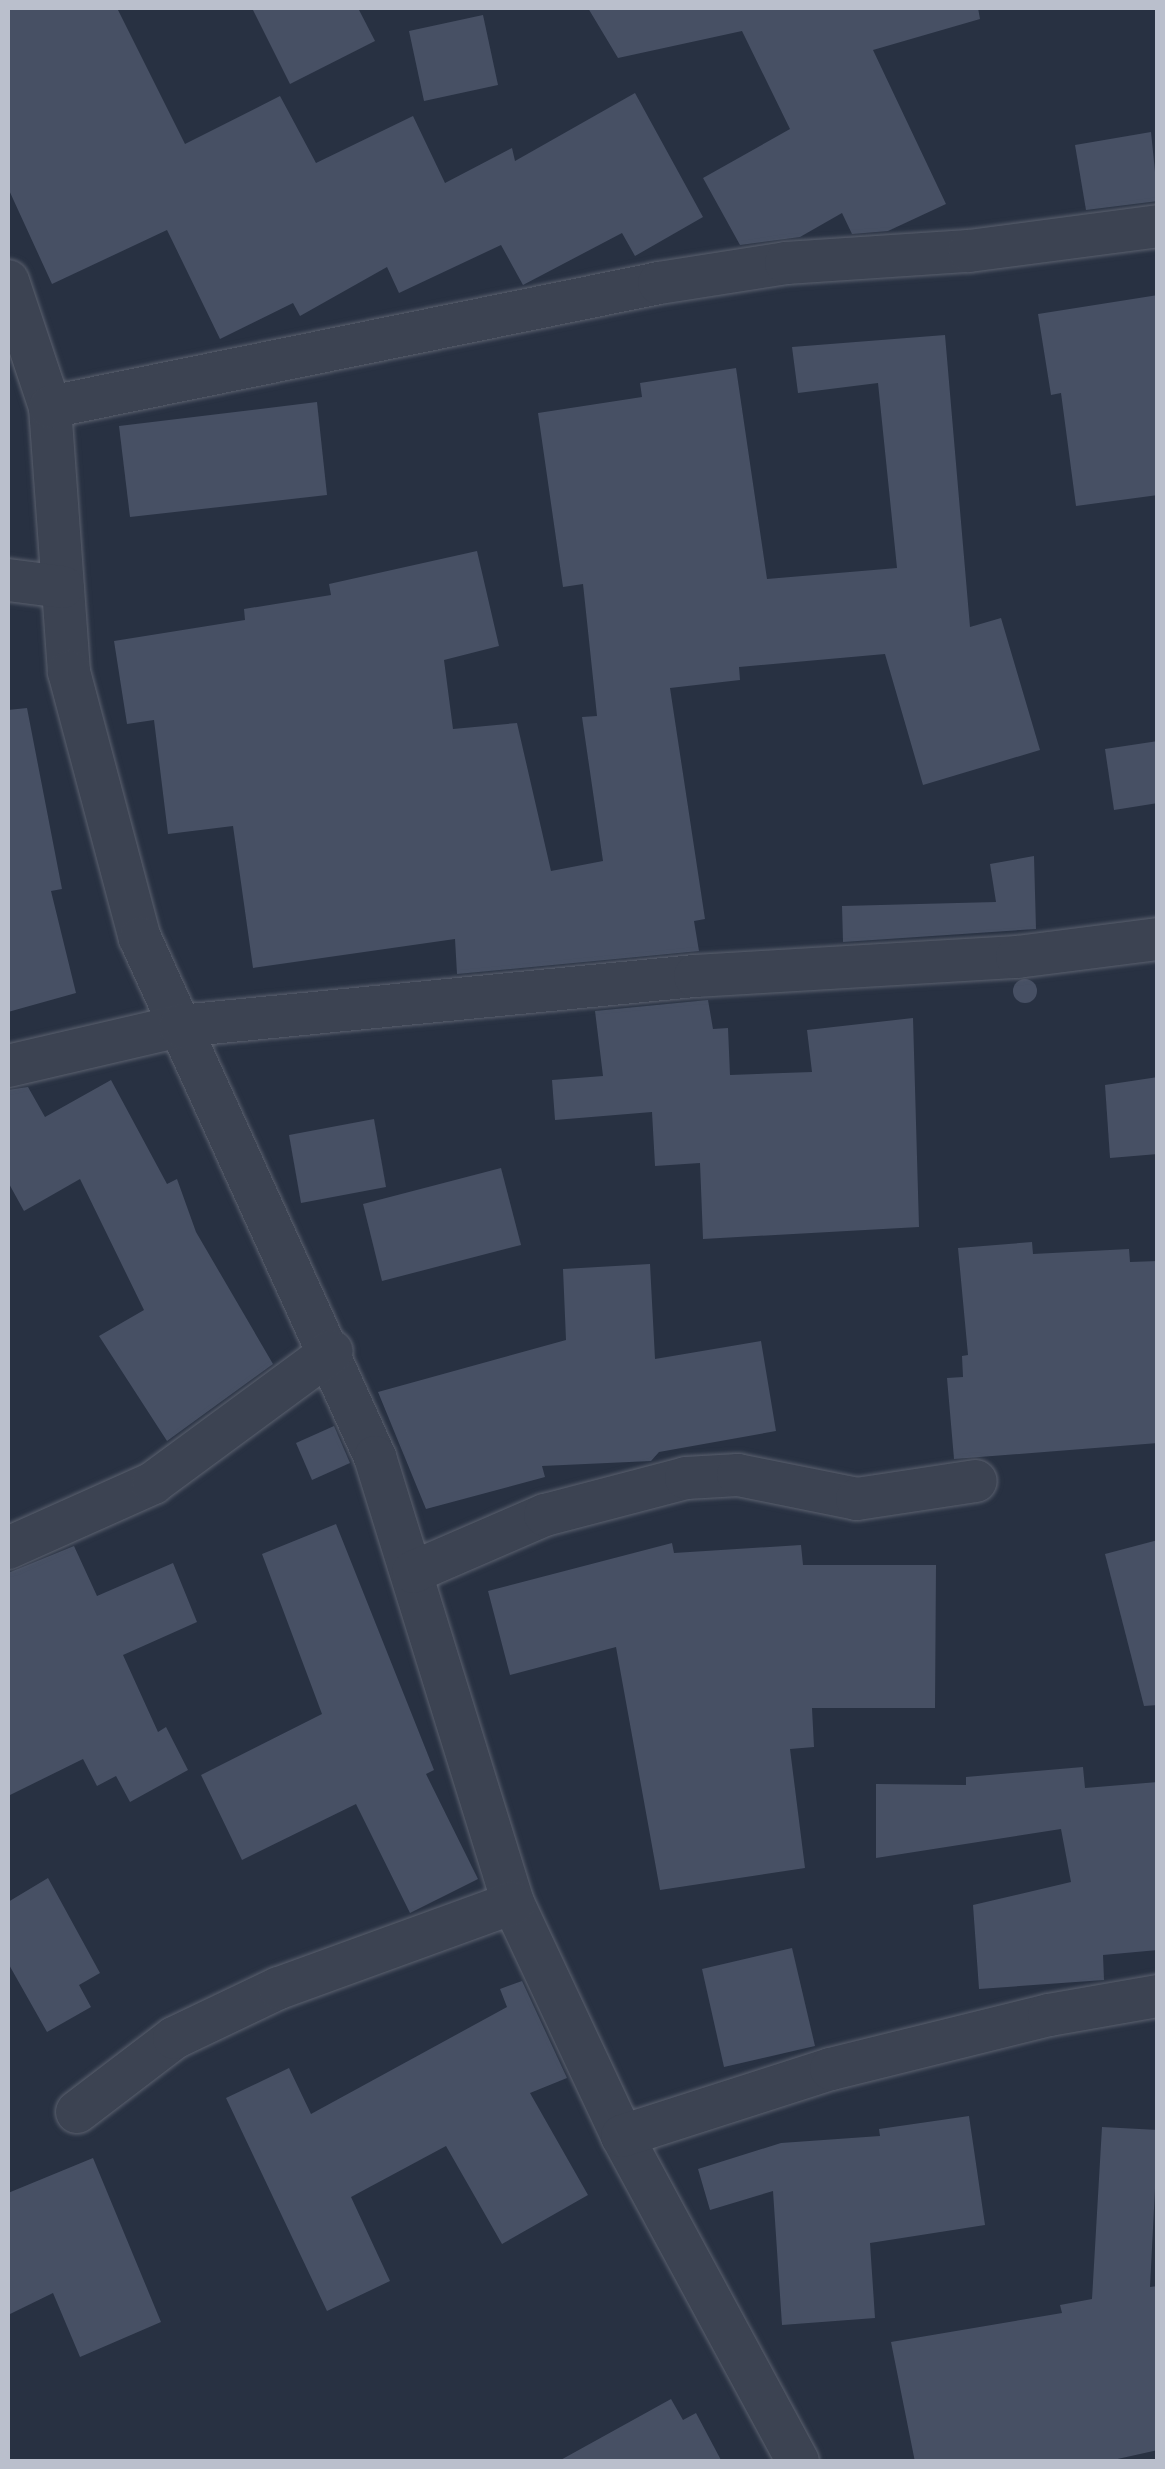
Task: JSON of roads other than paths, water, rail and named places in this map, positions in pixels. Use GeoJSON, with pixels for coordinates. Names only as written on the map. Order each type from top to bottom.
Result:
{"type":"FeatureCollection","features":[{"type":"Feature","properties":{"kind":"street"},"geometry":{"type":"LineString","coordinates":[[50,407],[677,280],[786,263],[969,251],[1158,226]]}},
{"type":"Feature","properties":{"kind":"street"},"geometry":{"type":"LineString","coordinates":[[8,281],[50,407],[69,672],[110,844],[140,938],[332,1351],[412,1572],[514,1903],[622,2136],[798,2462]]}},
{"type":"Feature","properties":{"kind":"street"},"geometry":{"type":"LineString","coordinates":[[8,580],[63,587]]}},
{"type":"Feature","properties":{"kind":"street"},"geometry":{"type":"LineString","coordinates":[[8,1066],[180,1026],[696,976],[1017,957],[1158,939]]}},
{"type":"Feature","properties":{"kind":"street"},"geometry":{"type":"LineString","coordinates":[[8,1548],[153,1482],[332,1351]]}},
{"type":"Feature","properties":{"kind":"street"},"geometry":{"type":"LineString","coordinates":[[412,1572],[545,1515],[686,1478],[738,1475],[857,1499],[976,1481]]}},
{"type":"Feature","properties":{"kind":"street"},"geometry":{"type":"LineString","coordinates":[[76,2112],[174,2038],[279,1988],[514,1903]]}},
{"type":"Feature","properties":{"kind":"street"},"geometry":{"type":"LineString","coordinates":[[622,2136],[831,2069],[1050,2015],[1158,1996]]}}]}
